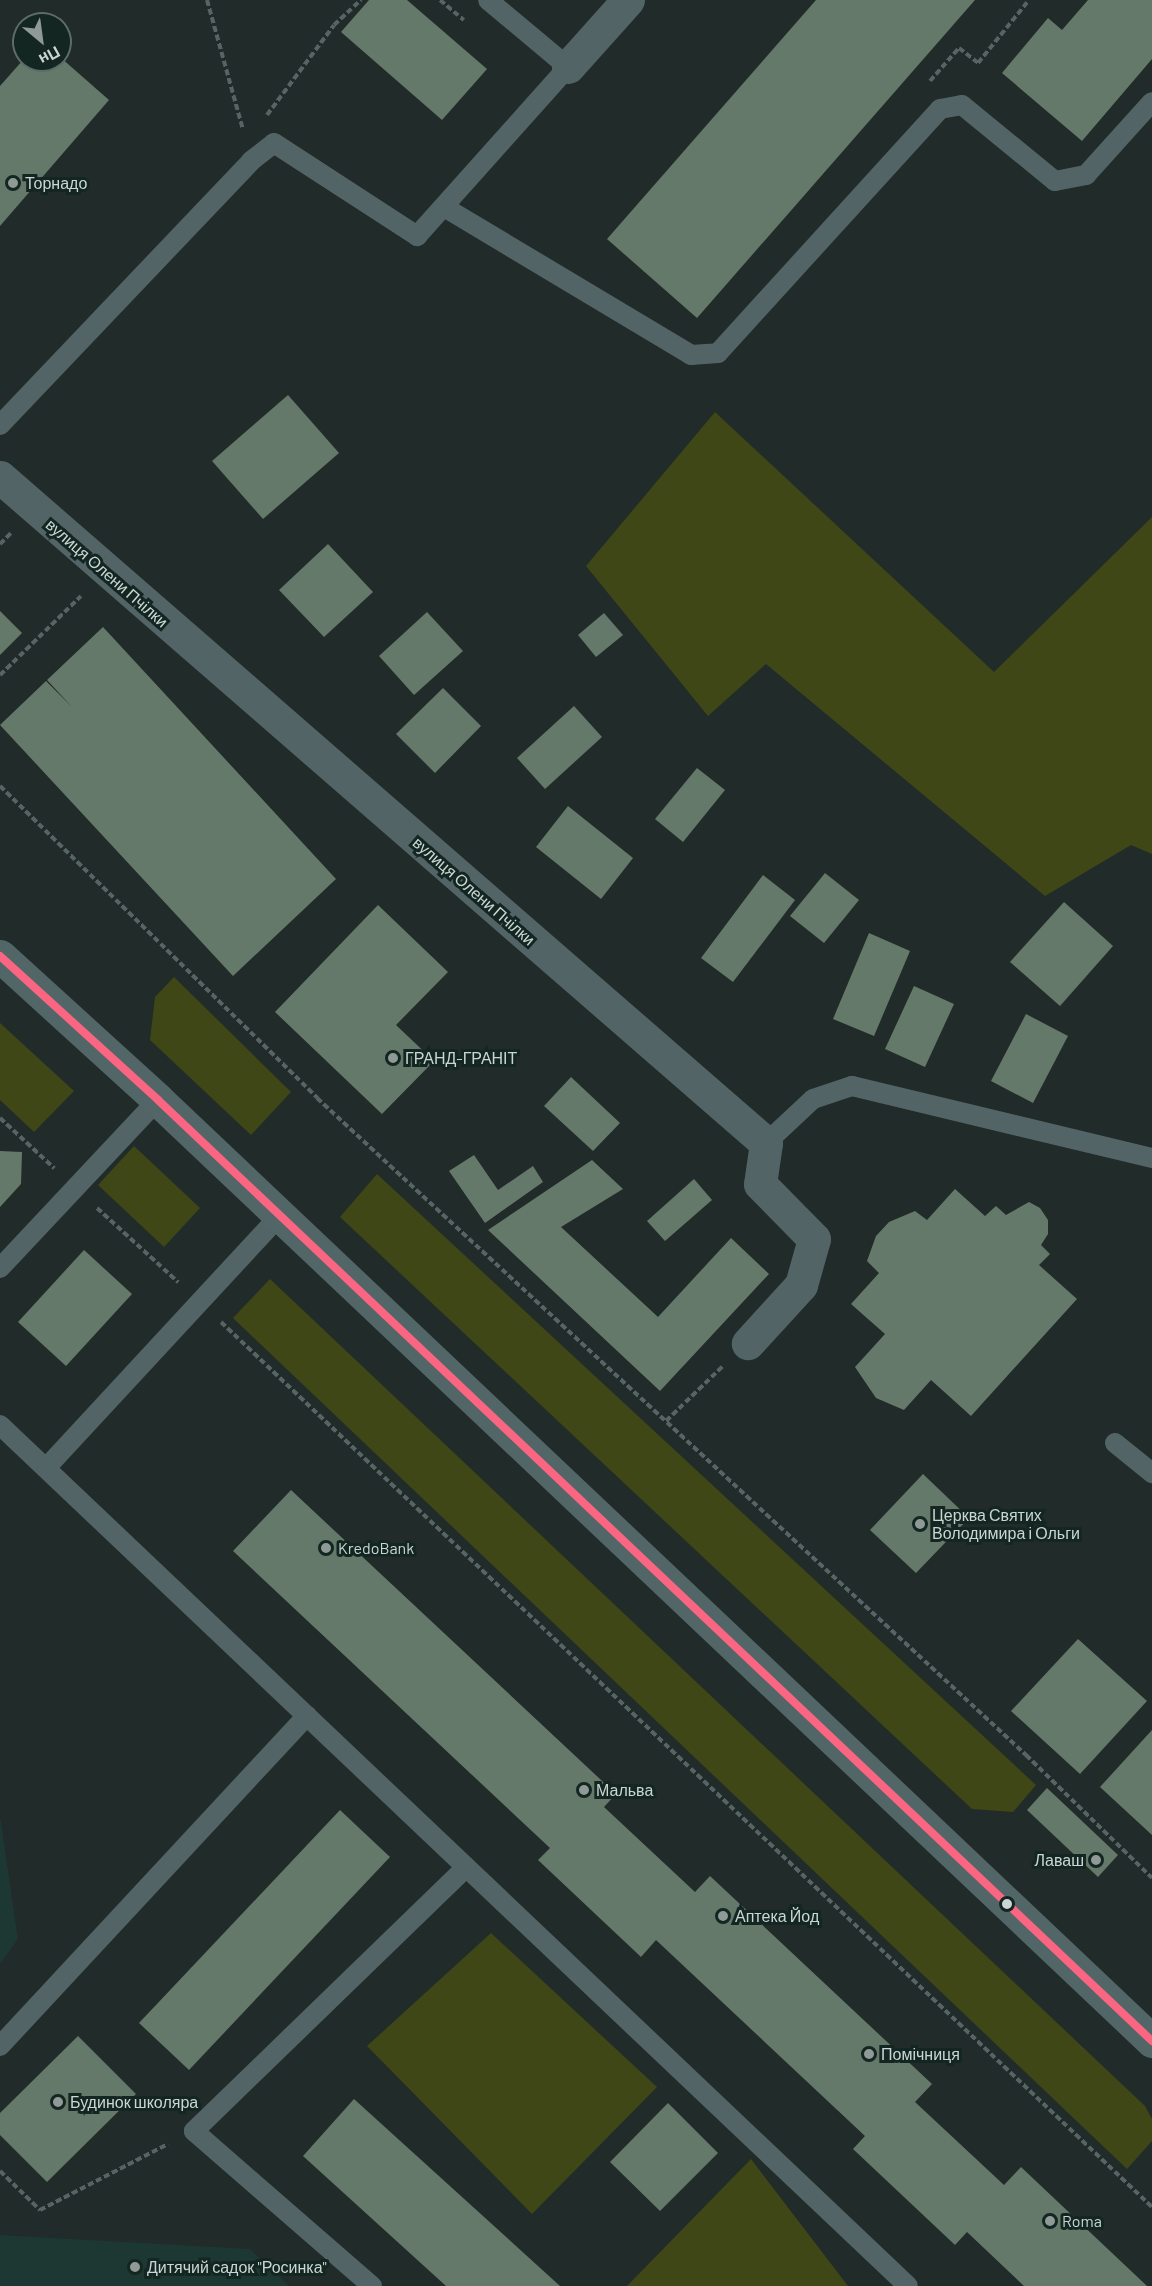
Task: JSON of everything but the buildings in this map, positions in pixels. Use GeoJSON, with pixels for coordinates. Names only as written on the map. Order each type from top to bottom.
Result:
{"type":"FeatureCollection","features":[{"type":"Feature","properties":{"kind":"main road"},"geometry":{"type":"LineString","coordinates":[[0,956],[158,1100],[1152,2041]]}},
{"type":"Feature","properties":{"kind":"street"},"geometry":{"type":"LineString","coordinates":[[568,67],[628,0]]}},
{"type":"Feature","properties":{"kind":"street","name":"вулиця Олени Пчілки"},"geometry":{"type":"LineString","coordinates":[[0,477],[105,572],[766,1143]]}},
{"type":"Feature","properties":{"kind":"street"},"geometry":{"type":"LineString","coordinates":[[748,1343],[801,1285],[814,1239],[760,1184],[766,1143]]}},
{"type":"Feature","properties":{"kind":"lane"},"geometry":{"type":"LineString","coordinates":[[0,425],[249,152],[274,143],[417,236],[568,67],[489,0]]}},
{"type":"Feature","properties":{"kind":"lane"},"geometry":{"type":"LineString","coordinates":[[444,207],[691,355],[718,353],[940,109],[962,105],[1055,181],[1086,175],[1152,102]]}},
{"type":"Feature","properties":{"kind":"lane"},"geometry":{"type":"LineString","coordinates":[[766,1143],[813,1099],[852,1086],[1152,1158]]}},
{"type":"Feature","properties":{"kind":"lane"},"geometry":{"type":"LineString","coordinates":[[0,1268],[158,1100]]}},
{"type":"Feature","properties":{"kind":"lane"},"geometry":{"type":"LineString","coordinates":[[46,1468],[280,1215]]}},
{"type":"Feature","properties":{"kind":"lane"},"geometry":{"type":"LineString","coordinates":[[0,1425],[908,2286]]}},
{"type":"Feature","properties":{"kind":"lane"},"geometry":{"type":"LineString","coordinates":[[1115,1443],[1152,1473]]}},
{"type":"Feature","properties":{"kind":"lane"},"geometry":{"type":"LineString","coordinates":[[0,2046],[307,1716]]}},
{"type":"Feature","properties":{"kind":"lane"},"geometry":{"type":"LineString","coordinates":[[372,2286],[194,2131],[465,1867]]}},
{"type":"Feature","properties":{"kind":"path"},"geometry":{"type":"LineString","coordinates":[[207,0],[249,152]]}},
{"type":"Feature","properties":{"kind":"path"},"geometry":{"type":"LineString","coordinates":[[249,152],[334,25],[361,0]]}},
{"type":"Feature","properties":{"kind":"path"},"geometry":{"type":"LineString","coordinates":[[440,0],[473,28]]}},
{"type":"Feature","properties":{"kind":"path"},"geometry":{"type":"LineString","coordinates":[[927,84],[959,48],[978,63],[1029,0]]}},
{"type":"Feature","properties":{"kind":"path"},"geometry":{"type":"LineString","coordinates":[[0,675],[105,572]]}},
{"type":"Feature","properties":{"kind":"path"},"geometry":{"type":"LineString","coordinates":[[0,786],[317,1098],[1026,1755],[1152,1878]]}},
{"type":"Feature","properties":{"kind":"path"},"geometry":{"type":"LineString","coordinates":[[0,1118],[200,1302],[1152,2207]]}},
{"type":"Feature","properties":{"kind":"path"},"geometry":{"type":"LineString","coordinates":[[665,1421],[748,1343]]}},
{"type":"Feature","properties":{"kind":"path"},"geometry":{"type":"LineString","coordinates":[[0,2171],[40,2210],[194,2131]]}},
{"type":"Feature","properties":{"kind":"shaded area"},"geometry":{"type":"Polygon","coordinates":[[[0,1816],[18,1939],[0,1964],[0,1816]]]}},
{"type":"Feature","properties":{"kind":"shaded area","name":"Дитячий садок \"Росинка\""},"geometry":{"type":"Polygon","coordinates":[[[0,2235],[250,2249],[289,2286],[0,2286],[0,2235]]]}},
{"type":"Feature","properties":{"kind":"green space"},"geometry":{"type":"Polygon","coordinates":[[[715,412],[994,672],[1152,517],[1152,854],[1131,845],[1045,896],[766,664],[708,716],[586,566],[715,412]]]}},
{"type":"Feature","properties":{"kind":"green space"},"geometry":{"type":"Polygon","coordinates":[[[174,977],[291,1092],[251,1135],[150,1040],[155,997],[174,977]]]}},
{"type":"Feature","properties":{"kind":"green space"},"geometry":{"type":"Polygon","coordinates":[[[0,1023],[74,1091],[34,1132],[0,1100],[0,1023]]]}},
{"type":"Feature","properties":{"kind":"green space"},"geometry":{"type":"Polygon","coordinates":[[[134,1146],[200,1208],[164,1247],[98,1185],[134,1146]]]}},
{"type":"Feature","properties":{"kind":"green space"},"geometry":{"type":"Polygon","coordinates":[[[377,1174],[1036,1785],[1013,1812],[972,1809],[340,1217],[377,1174]]]}},
{"type":"Feature","properties":{"kind":"green space"},"geometry":{"type":"Polygon","coordinates":[[[270,1279],[1145,2106],[1152,2119],[1152,2141],[1127,2169],[233,1318],[270,1279]]]}},
{"type":"Feature","properties":{"kind":"green space"},"geometry":{"type":"Polygon","coordinates":[[[491,1933],[657,2087],[532,2214],[367,2046],[491,1933]]]}},
{"type":"Feature","properties":{"kind":"green space"},"geometry":{"type":"Polygon","coordinates":[[[751,2159],[848,2286],[627,2286],[751,2159]]]}},
{"type":"Feature","properties":{"kind":"transit line"},"geometry":{"type":"LineString","coordinates":[[0,956],[158,1100],[1152,2041]]}},
{"type":"Feature","properties":{"kind":"place","name":"Торнадо"},"geometry":{"type":"Point","coordinates":[13,183]}},
{"type":"Feature","properties":{"kind":"place","name":"ГРАНД-ГРАНІТ"},"geometry":{"type":"Point","coordinates":[393,1058]}},
{"type":"Feature","properties":{"kind":"place","name":"Церква Святих Володимира і Ольги"},"geometry":{"type":"Point","coordinates":[920,1524]}},
{"type":"Feature","properties":{"kind":"place","name":"KredoBank"},"geometry":{"type":"Point","coordinates":[326,1548]}},
{"type":"Feature","properties":{"kind":"place","name":"Мальва"},"geometry":{"type":"Point","coordinates":[584,1790]}},
{"type":"Feature","properties":{"kind":"place","name":"Лаваш"},"geometry":{"type":"Point","coordinates":[1096,1860]}},
{"type":"Feature","properties":{"kind":"place","name":"Аптека Йод"},"geometry":{"type":"Point","coordinates":[723,1916]}},
{"type":"Feature","properties":{"kind":"place","name":"Помічниця"},"geometry":{"type":"Point","coordinates":[869,2054]}},
{"type":"Feature","properties":{"kind":"place","name":"Будинок школяра"},"geometry":{"type":"Point","coordinates":[58,2102]}},
{"type":"Feature","properties":{"kind":"place","name":"Roma"},"geometry":{"type":"Point","coordinates":[1050,2221]}},
{"type":"Feature","properties":{"kind":"place","name":"Дитячий садок \"Росинка\""},"geometry":{"type":"Point","coordinates":[135,2267]}}]}
